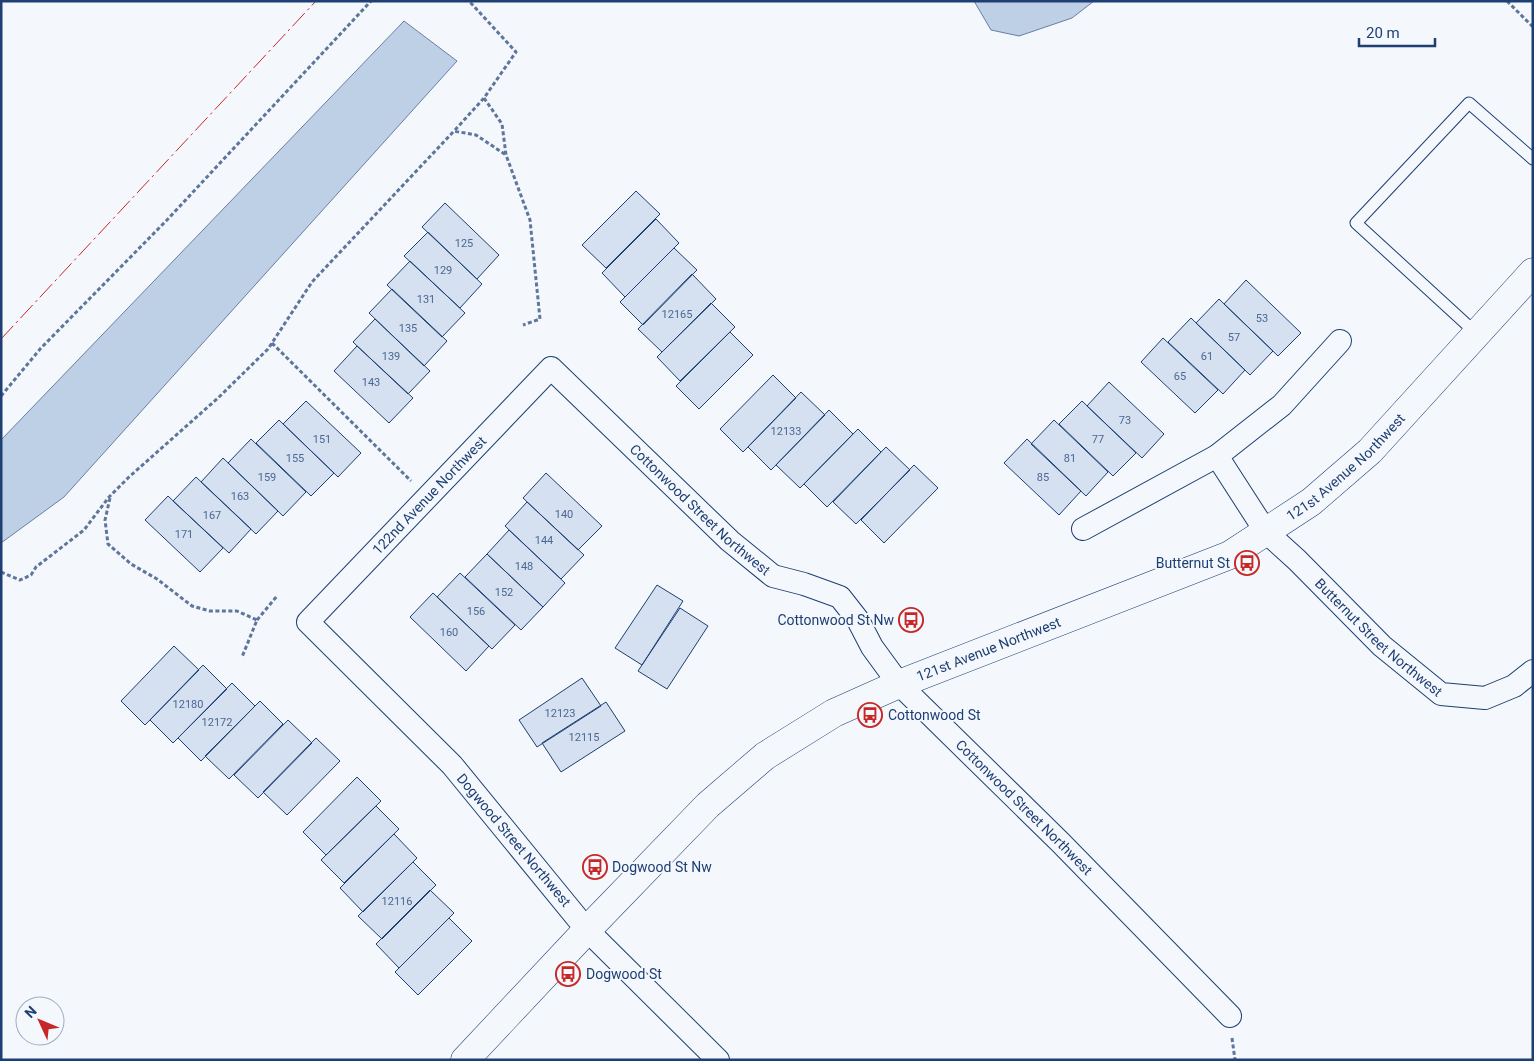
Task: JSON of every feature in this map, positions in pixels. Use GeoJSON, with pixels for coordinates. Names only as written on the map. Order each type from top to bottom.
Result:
{"type":"FeatureCollection","features":[{"type":"Feature","properties":{"kind":"street","name":"121st Avenue Northwest"},"geometry":{"type":"LineString","coordinates":[[465,1060],[708,804],[765,756],[834,712],[899,684],[1230,555],[1311,502],[1370,451],[1533,272]]}},
{"type":"Feature","properties":{"kind":"street"},"geometry":{"type":"LineString","coordinates":[[1083,529],[1217,456],[1282,405],[1340,341]]}},
{"type":"Feature","properties":{"kind":"street","name":"122nd Avenue Northwest"},"geometry":{"type":"LineString","coordinates":[[308,622],[551,368]]}},
{"type":"Feature","properties":{"kind":"street","name":"Cottonwood Street Northwest"},"geometry":{"type":"LineString","coordinates":[[551,368],[730,541],[773,576],[804,584],[840,597],[858,620],[872,647],[899,684],[1061,843],[1230,1016]]}},
{"type":"Feature","properties":{"kind":"street","name":"Butternut Street Northwest"},"geometry":{"type":"LineString","coordinates":[[1217,456],[1266,532],[1298,560],[1382,646],[1441,694],[1485,698],[1514,686],[1533,671]]}},
{"type":"Feature","properties":{"kind":"street","name":"Dogwood Street Northwest"},"geometry":{"type":"LineString","coordinates":[[308,622],[452,765],[587,930],[718,1060]]}},
{"type":"Feature","properties":{"kind":"lane"},"geometry":{"type":"LineString","coordinates":[[1476,333],[1356,223],[1469,103],[1533,159]]}},
{"type":"Feature","properties":{"kind":"path"},"geometry":{"type":"LineString","coordinates":[[1,396],[41,348],[166,221],[371,1]]}},
{"type":"Feature","properties":{"kind":"path"},"geometry":{"type":"LineString","coordinates":[[1,572],[20,580],[31,575],[36,567],[84,530],[110,496],[129,477],[218,398],[268,348],[312,282],[484,98],[516,52],[470,1]]}},
{"type":"Feature","properties":{"kind":"path"},"geometry":{"type":"LineString","coordinates":[[1507,1],[1533,27]]}},
{"type":"Feature","properties":{"kind":"path"},"geometry":{"type":"LineString","coordinates":[[484,98],[502,124],[506,155],[530,220],[540,319],[523,325]]}},
{"type":"Feature","properties":{"kind":"path"},"geometry":{"type":"LineString","coordinates":[[454,130],[476,135],[506,155]]}},
{"type":"Feature","properties":{"kind":"path"},"geometry":{"type":"LineString","coordinates":[[272,342],[428,498]]}},
{"type":"Feature","properties":{"kind":"path"},"geometry":{"type":"LineString","coordinates":[[110,496],[105,520],[108,544],[131,564],[157,578],[192,606],[210,610],[237,611],[257,620]]}},
{"type":"Feature","properties":{"kind":"path"},"geometry":{"type":"LineString","coordinates":[[242,657],[257,620],[277,596]]}},
{"type":"Feature","properties":{"kind":"water"},"geometry":{"type":"Polygon","coordinates":[[[974,1],[1094,1],[1072,18],[1019,36],[991,30],[974,1]]]}},
{"type":"Feature","properties":{"kind":"water"},"geometry":{"type":"Polygon","coordinates":[[[404,21],[457,61],[64,497],[1,543],[1,440],[404,21]]]}},
{"type":"Feature","properties":{"kind":"building"},"geometry":{"type":"Polygon","coordinates":[[[636,191],[660,214],[606,268],[582,245],[636,191]]]}},
{"type":"Feature","properties":{"kind":"building"},"geometry":{"type":"Polygon","coordinates":[[[445,203],[499,255],[477,279],[422,227],[445,203]]]}},
{"type":"Feature","properties":{"kind":"building"},"geometry":{"type":"Polygon","coordinates":[[[656,219],[679,243],[625,297],[602,273],[656,219]]]}},
{"type":"Feature","properties":{"kind":"building"},"geometry":{"type":"Polygon","coordinates":[[[428,232],[482,284],[460,308],[404,256],[428,232]]]}},
{"type":"Feature","properties":{"kind":"building"},"geometry":{"type":"Polygon","coordinates":[[[674,248],[697,270],[643,325],[620,302],[674,248]]]}},
{"type":"Feature","properties":{"kind":"building"},"geometry":{"type":"Polygon","coordinates":[[[410,261],[465,313],[442,337],[387,285],[410,261]]]}},
{"type":"Feature","properties":{"kind":"building"},"geometry":{"type":"Polygon","coordinates":[[[692,274],[716,299],[662,352],[638,329],[692,274]]]}},
{"type":"Feature","properties":{"kind":"building"},"geometry":{"type":"Polygon","coordinates":[[[1246,280],[1301,333],[1278,356],[1224,304],[1246,280]]]}},
{"type":"Feature","properties":{"kind":"building"},"geometry":{"type":"Polygon","coordinates":[[[392,289],[447,341],[424,366],[369,313],[392,289]]]}},
{"type":"Feature","properties":{"kind":"building"},"geometry":{"type":"Polygon","coordinates":[[[1219,299],[1273,351],[1250,375],[1196,323],[1219,299]]]}},
{"type":"Feature","properties":{"kind":"building"},"geometry":{"type":"Polygon","coordinates":[[[711,303],[735,327],[680,381],[657,357],[711,303]]]}},
{"type":"Feature","properties":{"kind":"building"},"geometry":{"type":"Polygon","coordinates":[[[1191,318],[1245,370],[1223,394],[1168,342],[1191,318]]]}},
{"type":"Feature","properties":{"kind":"building"},"geometry":{"type":"Polygon","coordinates":[[[375,319],[430,371],[408,394],[353,342],[375,319]]]}},
{"type":"Feature","properties":{"kind":"building"},"geometry":{"type":"Polygon","coordinates":[[[730,332],[753,355],[699,409],[676,386],[730,332]]]}},
{"type":"Feature","properties":{"kind":"building"},"geometry":{"type":"Polygon","coordinates":[[[1163,338],[1218,390],[1195,413],[1141,362],[1163,338]]]}},
{"type":"Feature","properties":{"kind":"building"},"geometry":{"type":"Polygon","coordinates":[[[357,346],[413,398],[389,423],[334,371],[357,346]]]}},
{"type":"Feature","properties":{"kind":"building"},"geometry":{"type":"Polygon","coordinates":[[[773,375],[796,398],[743,452],[720,429],[773,375]]]}},
{"type":"Feature","properties":{"kind":"building"},"geometry":{"type":"Polygon","coordinates":[[[1109,382],[1164,434],[1142,458],[1087,406],[1109,382]]]}},
{"type":"Feature","properties":{"kind":"building"},"geometry":{"type":"Polygon","coordinates":[[[801,392],[825,415],[771,470],[748,447],[801,392]]]}},
{"type":"Feature","properties":{"kind":"building"},"geometry":{"type":"Polygon","coordinates":[[[306,401],[361,453],[338,477],[283,424],[306,401]]]}},
{"type":"Feature","properties":{"kind":"building"},"geometry":{"type":"Polygon","coordinates":[[[1082,401],[1136,453],[1113,476],[1059,424],[1082,401]]]}},
{"type":"Feature","properties":{"kind":"building"},"geometry":{"type":"Polygon","coordinates":[[[829,410],[853,434],[800,488],[776,465],[829,410]]]}},
{"type":"Feature","properties":{"kind":"building"},"geometry":{"type":"Polygon","coordinates":[[[279,420],[334,473],[311,496],[256,443],[279,420]]]}},
{"type":"Feature","properties":{"kind":"building"},"geometry":{"type":"Polygon","coordinates":[[[1054,420],[1108,472],[1086,496],[1031,444],[1054,420]]]}},
{"type":"Feature","properties":{"kind":"building"},"geometry":{"type":"Polygon","coordinates":[[[858,429],[881,452],[827,507],[804,484],[858,429]]]}},
{"type":"Feature","properties":{"kind":"building"},"geometry":{"type":"Polygon","coordinates":[[[251,439],[306,492],[283,516],[228,463],[251,439]]]}},
{"type":"Feature","properties":{"kind":"building"},"geometry":{"type":"Polygon","coordinates":[[[1027,439],[1081,491],[1059,515],[1004,463],[1027,439]]]}},
{"type":"Feature","properties":{"kind":"building"},"geometry":{"type":"Polygon","coordinates":[[[886,447],[910,470],[856,524],[833,502],[886,447]]]}},
{"type":"Feature","properties":{"kind":"building"},"geometry":{"type":"Polygon","coordinates":[[[223,458],[278,511],[256,534],[201,482],[223,458]]]}},
{"type":"Feature","properties":{"kind":"building"},"geometry":{"type":"Polygon","coordinates":[[[914,465],[938,488],[884,543],[861,520],[914,465]]]}},
{"type":"Feature","properties":{"kind":"building"},"geometry":{"type":"Polygon","coordinates":[[[546,473],[602,526],[578,550],[523,498],[546,473]]]}},
{"type":"Feature","properties":{"kind":"building"},"geometry":{"type":"Polygon","coordinates":[[[196,477],[251,529],[229,553],[173,501],[196,477]]]}},
{"type":"Feature","properties":{"kind":"building"},"geometry":{"type":"Polygon","coordinates":[[[168,496],[223,548],[200,572],[145,520],[168,496]]]}},
{"type":"Feature","properties":{"kind":"building"},"geometry":{"type":"Polygon","coordinates":[[[527,502],[584,555],[561,579],[505,526],[527,502]]]}},
{"type":"Feature","properties":{"kind":"building"},"geometry":{"type":"Polygon","coordinates":[[[509,530],[565,583],[543,607],[487,554],[509,530]]]}},
{"type":"Feature","properties":{"kind":"building"},"geometry":{"type":"Polygon","coordinates":[[[487,554],[543,607],[521,630],[465,577],[487,554]]]}},
{"type":"Feature","properties":{"kind":"building"},"geometry":{"type":"Polygon","coordinates":[[[460,573],[515,625],[492,649],[437,597],[460,573]]]}},
{"type":"Feature","properties":{"kind":"building"},"geometry":{"type":"Polygon","coordinates":[[[657,585],[683,601],[642,665],[615,648],[657,585]]]}},
{"type":"Feature","properties":{"kind":"building"},"geometry":{"type":"Polygon","coordinates":[[[433,593],[489,646],[466,671],[410,617],[433,593]]]}},
{"type":"Feature","properties":{"kind":"building"},"geometry":{"type":"Polygon","coordinates":[[[680,608],[708,626],[667,689],[638,671],[680,608]]]}},
{"type":"Feature","properties":{"kind":"building"},"geometry":{"type":"Polygon","coordinates":[[[174,646],[199,670],[145,725],[121,701],[174,646]]]}},
{"type":"Feature","properties":{"kind":"building"},"geometry":{"type":"Polygon","coordinates":[[[203,665],[227,689],[173,743],[150,720],[203,665]]]}},
{"type":"Feature","properties":{"kind":"building"},"geometry":{"type":"Polygon","coordinates":[[[582,678],[601,706],[537,747],[519,720],[582,678]]]}},
{"type":"Feature","properties":{"kind":"building"},"geometry":{"type":"Polygon","coordinates":[[[232,683],[255,706],[201,761],[178,738],[232,683]]]}},
{"type":"Feature","properties":{"kind":"building"},"geometry":{"type":"Polygon","coordinates":[[[260,701],[283,724],[229,779],[205,756],[260,701]]]}},
{"type":"Feature","properties":{"kind":"building"},"geometry":{"type":"Polygon","coordinates":[[[606,702],[625,731],[561,772],[542,743],[606,702]]]}},
{"type":"Feature","properties":{"kind":"building"},"geometry":{"type":"Polygon","coordinates":[[[288,720],[312,743],[258,798],[234,775],[288,720]]]}},
{"type":"Feature","properties":{"kind":"building"},"geometry":{"type":"Polygon","coordinates":[[[316,738],[340,761],[287,815],[263,792],[316,738]]]}},
{"type":"Feature","properties":{"kind":"building"},"geometry":{"type":"Polygon","coordinates":[[[357,777],[381,801],[326,855],[303,832],[357,777]]]}},
{"type":"Feature","properties":{"kind":"building"},"geometry":{"type":"Polygon","coordinates":[[[376,806],[399,829],[344,883],[321,860],[376,806]]]}},
{"type":"Feature","properties":{"kind":"building"},"geometry":{"type":"Polygon","coordinates":[[[394,834],[417,858],[363,912],[340,888],[394,834]]]}},
{"type":"Feature","properties":{"kind":"building"},"geometry":{"type":"Polygon","coordinates":[[[413,862],[436,885],[382,939],[358,916],[413,862]]]}},
{"type":"Feature","properties":{"kind":"building"},"geometry":{"type":"Polygon","coordinates":[[[430,890],[454,913],[399,968],[376,944],[430,890]]]}},
{"type":"Feature","properties":{"kind":"building"},"geometry":{"type":"Polygon","coordinates":[[[449,918],[472,941],[418,995],[395,972],[449,918]]]}},
{"type":"Feature","properties":{"kind":"power"},"geometry":{"type":"LineString","coordinates":[[1,339],[316,1]]}},
{"type":"Feature","properties":{"kind":"place","name":"Butternut St"},"geometry":{"type":"Point","coordinates":[1247,563]}},
{"type":"Feature","properties":{"kind":"place","name":"Cottonwood St Nw"},"geometry":{"type":"Point","coordinates":[911,620]}},
{"type":"Feature","properties":{"kind":"place","name":"Cottonwood St"},"geometry":{"type":"Point","coordinates":[870,715]}},
{"type":"Feature","properties":{"kind":"place","name":"Dogwood St Nw"},"geometry":{"type":"Point","coordinates":[595,867]}},
{"type":"Feature","properties":{"kind":"place","name":"Dogwood St"},"geometry":{"type":"Point","coordinates":[568,974]}}]}
